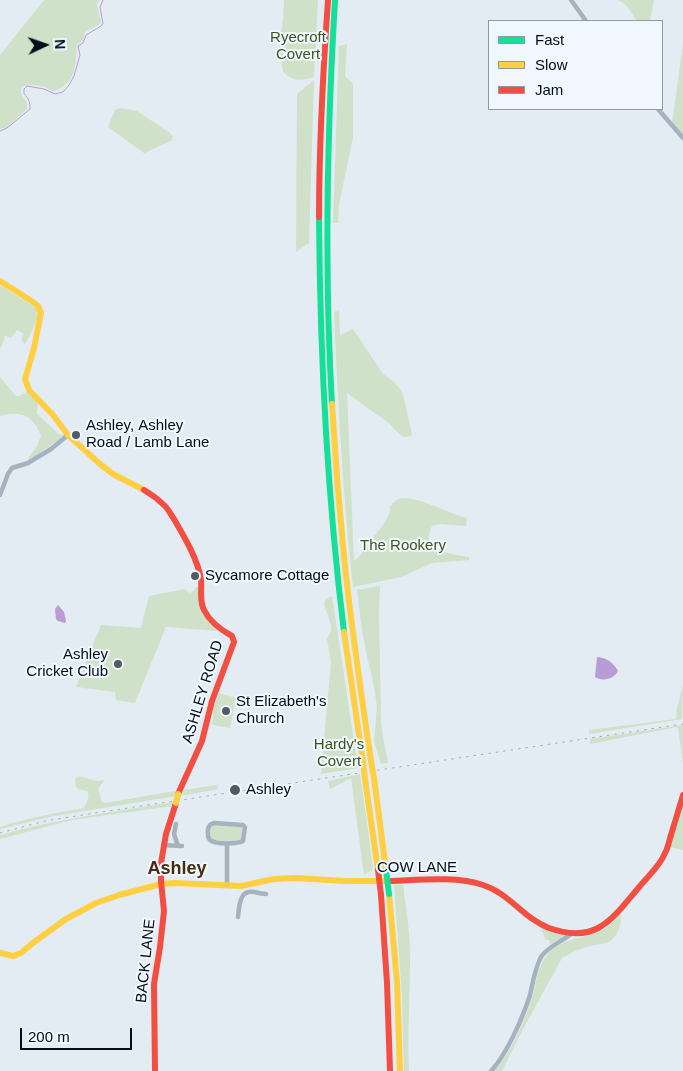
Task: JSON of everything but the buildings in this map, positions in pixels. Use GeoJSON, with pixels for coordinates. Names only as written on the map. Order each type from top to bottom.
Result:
{"type":"FeatureCollection","features":[{"type":"Feature","properties":{"kind":"main road"},"geometry":{"type":"LineString","coordinates":[[328,0],[322,91],[319,215],[324,400],[338,575],[353,699],[381,896],[387,982],[390,1071]]}},
{"type":"Feature","properties":{"kind":"main road"},"geometry":{"type":"LineString","coordinates":[[335,0],[330,91],[327,256],[334,445],[345,574],[389,894],[397,982],[400,1071]]}},
{"type":"Feature","properties":{"kind":"main road","name":"ASHLEY ROAD"},"geometry":{"type":"LineString","coordinates":[[0,281],[34,302],[41,313],[27,372],[26,384],[28,390],[68,435],[106,470],[151,494],[166,507],[184,536],[198,568],[201,581],[202,605],[206,614],[216,626],[234,639],[229,659],[211,707],[202,741],[178,794],[168,826],[161,863],[162,884]]}},
{"type":"Feature","properties":{"kind":"main road"},"geometry":{"type":"LineString","coordinates":[[572,933],[589,932],[605,924],[657,866],[665,854],[683,795]]}},
{"type":"Feature","properties":{"kind":"main road","name":"COW LANE"},"geometry":{"type":"LineString","coordinates":[[0,953],[13,956],[21,953],[66,920],[96,903],[119,895],[176,882],[226,886],[274,879],[296,878],[345,881],[463,880],[491,888],[500,893],[533,920],[548,927],[572,933]]}},
{"type":"Feature","properties":{"kind":"main road","name":"BACK LANE"},"geometry":{"type":"LineString","coordinates":[[155,1071],[153,995],[163,922],[162,884]]}},
{"type":"Feature","properties":{"kind":"street"},"geometry":{"type":"LineString","coordinates":[[571,0],[585,20]]}},
{"type":"Feature","properties":{"kind":"street"},"geometry":{"type":"LineString","coordinates":[[659,110],[683,138]]}},
{"type":"Feature","properties":{"kind":"street"},"geometry":{"type":"LineString","coordinates":[[0,495],[12,468],[28,463],[68,435]]}},
{"type":"Feature","properties":{"kind":"street"},"geometry":{"type":"LineString","coordinates":[[214,823],[244,826],[243,841],[227,844],[210,840],[208,835],[209,825],[214,823]]}},
{"type":"Feature","properties":{"kind":"street"},"geometry":{"type":"LineString","coordinates":[[163,845],[180,846],[174,834],[176,824]]}},
{"type":"Feature","properties":{"kind":"street"},"geometry":{"type":"LineString","coordinates":[[226,886],[227,844]]}},
{"type":"Feature","properties":{"kind":"street"},"geometry":{"type":"LineString","coordinates":[[249,884],[249,892]]}},
{"type":"Feature","properties":{"kind":"street"},"geometry":{"type":"LineString","coordinates":[[238,917],[241,900],[245,894],[249,892],[266,894]]}},
{"type":"Feature","properties":{"kind":"street"},"geometry":{"type":"LineString","coordinates":[[491,1071],[503,1054],[522,1016],[542,956],[551,947],[572,933]]}},
{"type":"Feature","properties":{"kind":"green space"},"geometry":{"type":"Polygon","coordinates":[[[44,0],[99,0],[97,5],[101,22],[85,32],[83,41],[77,45],[74,72],[64,86],[54,91],[36,85],[22,87],[21,94],[26,102],[27,109],[7,127],[0,129],[0,55],[44,0]]]}},
{"type":"Feature","properties":{"kind":"green space","name":"Ryecroft Covert"},"geometry":{"type":"Polygon","coordinates":[[[284,0],[318,0],[314,77],[298,80],[291,78],[283,72],[279,47],[284,0]]]}},
{"type":"Feature","properties":{"kind":"green space"},"geometry":{"type":"Polygon","coordinates":[[[618,0],[654,0],[650,20],[636,20],[626,5],[618,0]]]}},
{"type":"Feature","properties":{"kind":"green space"},"geometry":{"type":"Polygon","coordinates":[[[683,43],[683,136],[672,124],[683,43]]]}},
{"type":"Feature","properties":{"kind":"green space"},"geometry":{"type":"Polygon","coordinates":[[[347,44],[345,76],[353,84],[353,138],[339,204],[338,223],[333,223],[339,46],[347,44]]]}},
{"type":"Feature","properties":{"kind":"green space"},"geometry":{"type":"Polygon","coordinates":[[[314,80],[309,243],[296,252],[297,94],[314,80]]]}},
{"type":"Feature","properties":{"kind":"green space"},"geometry":{"type":"Polygon","coordinates":[[[120,108],[137,111],[170,133],[173,136],[172,140],[144,153],[108,127],[115,110],[120,108]]]}},
{"type":"Feature","properties":{"kind":"green space"},"geometry":{"type":"Polygon","coordinates":[[[0,285],[36,308],[38,318],[26,343],[24,344],[21,339],[24,334],[17,330],[11,338],[4,335],[5,338],[0,349],[0,285]]]}},
{"type":"Feature","properties":{"kind":"green space","name":"The Rookery"},"geometry":{"type":"Polygon","coordinates":[[[339,310],[340,335],[353,329],[383,374],[401,390],[412,435],[405,437],[400,435],[390,424],[347,393],[354,561],[384,524],[389,515],[390,506],[398,500],[405,498],[413,499],[467,518],[466,526],[440,524],[432,526],[429,538],[431,545],[438,550],[469,557],[469,560],[432,563],[401,577],[353,587],[337,381],[334,312],[339,310]]]}},
{"type":"Feature","properties":{"kind":"green space"},"geometry":{"type":"Polygon","coordinates":[[[0,377],[16,396],[27,392],[38,402],[37,414],[59,434],[65,435],[30,460],[28,458],[37,446],[41,436],[34,423],[25,416],[7,414],[0,416],[0,377]]]}},
{"type":"Feature","properties":{"kind":"green space","name":"Ashley Cricket Club"},"geometry":{"type":"Polygon","coordinates":[[[200,586],[200,601],[217,631],[166,627],[135,703],[116,700],[115,692],[76,687],[101,625],[141,628],[149,596],[185,589],[189,593],[200,586]]]}},
{"type":"Feature","properties":{"kind":"green space","name":"Hardy's Covert"},"geometry":{"type":"Polygon","coordinates":[[[380,586],[381,720],[388,763],[381,764],[374,741],[377,706],[362,630],[357,590],[380,586]]]}},
{"type":"Feature","properties":{"kind":"green space","name":"Hardy's Covert"},"geometry":{"type":"Polygon","coordinates":[[[332,596],[358,768],[321,774],[331,662],[327,639],[331,631],[331,625],[324,604],[326,599],[332,596]]]}},
{"type":"Feature","properties":{"kind":"green space"},"geometry":{"type":"Polygon","coordinates":[[[683,685],[682,719],[589,734],[589,730],[676,719],[683,685]]]}},
{"type":"Feature","properties":{"kind":"green space"},"geometry":{"type":"Polygon","coordinates":[[[219,693],[236,698],[230,728],[212,725],[214,707],[219,693]]]}},
{"type":"Feature","properties":{"kind":"green space"},"geometry":{"type":"Polygon","coordinates":[[[683,725],[683,764],[677,727],[590,744],[590,739],[683,725]]]}},
{"type":"Feature","properties":{"kind":"green space"},"geometry":{"type":"Polygon","coordinates":[[[360,774],[373,869],[364,875],[351,778],[330,789],[328,781],[360,774]]]}},
{"type":"Feature","properties":{"kind":"green space"},"geometry":{"type":"Polygon","coordinates":[[[79,776],[96,781],[104,780],[98,789],[102,802],[106,803],[174,791],[177,794],[176,796],[54,816],[0,829],[0,827],[21,821],[84,808],[88,795],[87,791],[76,787],[75,781],[79,776]]]}},
{"type":"Feature","properties":{"kind":"green space"},"geometry":{"type":"Polygon","coordinates":[[[217,785],[218,789],[181,796],[184,790],[217,785]]]}},
{"type":"Feature","properties":{"kind":"green space"},"geometry":{"type":"Polygon","coordinates":[[[175,802],[173,806],[72,820],[0,839],[0,835],[44,824],[175,802]]]}},
{"type":"Feature","properties":{"kind":"green space"},"geometry":{"type":"Polygon","coordinates":[[[683,804],[683,850],[670,847],[683,804]]]}},
{"type":"Feature","properties":{"kind":"green space"},"geometry":{"type":"Polygon","coordinates":[[[209,825],[243,825],[241,843],[211,840],[209,825]]]}},
{"type":"Feature","properties":{"kind":"green space"},"geometry":{"type":"Polygon","coordinates":[[[394,885],[403,885],[409,933],[409,1071],[404,1071],[402,997],[394,885]]]}},
{"type":"Feature","properties":{"kind":"green space"},"geometry":{"type":"Polygon","coordinates":[[[620,914],[621,922],[618,931],[610,941],[582,948],[562,958],[502,1071],[494,1071],[511,1048],[521,1027],[529,1008],[539,970],[548,954],[564,942],[596,933],[620,914]]]}},
{"type":"Feature","properties":{"kind":"green space"},"geometry":{"type":"Polygon","coordinates":[[[540,927],[564,935],[549,945],[549,940],[546,940],[540,927]]]}},
{"type":"Feature","properties":{"kind":"shaded area"},"geometry":{"type":"Polygon","coordinates":[[[58,605],[64,612],[65,623],[56,619],[55,609],[58,605]]]}},
{"type":"Feature","properties":{"kind":"shaded area"},"geometry":{"type":"Polygon","coordinates":[[[597,657],[607,659],[612,663],[618,671],[616,674],[611,678],[605,679],[595,677],[597,657]]]}},
{"type":"Feature","properties":{"kind":"waterway"},"geometry":{"type":"LineString","coordinates":[[0,131],[7,128],[30,109],[29,101],[24,94],[24,89],[27,86],[44,89],[55,94],[63,92],[69,85],[74,76],[80,55],[78,46],[83,43],[86,35],[103,24],[100,7],[103,0]]}},
{"type":"Feature","properties":{"kind":"railway"},"geometry":{"type":"LineString","coordinates":[[0,833],[45,821],[95,813],[683,724]]}},
{"type":"Feature","properties":{"kind":"traffic: fast"},"geometry":{"type":"LineString","coordinates":[[332,404],[327,253],[330,101],[335,0]]}},
{"type":"Feature","properties":{"kind":"traffic: fast"},"geometry":{"type":"LineString","coordinates":[[319,217],[321,321],[329,477],[344,632]]}},
{"type":"Feature","properties":{"kind":"traffic: fast"},"geometry":{"type":"LineString","coordinates":[[386,870],[389,894]]}},
{"type":"Feature","properties":{"kind":"traffic: slow"},"geometry":{"type":"LineString","coordinates":[[0,281],[33,302],[38,306],[41,313],[25,379],[29,390],[53,415],[68,435],[100,464],[113,474],[144,490]]}},
{"type":"Feature","properties":{"kind":"traffic: slow"},"geometry":{"type":"LineString","coordinates":[[332,404],[347,582],[371,761]]}},
{"type":"Feature","properties":{"kind":"traffic: slow"},"geometry":{"type":"LineString","coordinates":[[344,632],[363,762]]}},
{"type":"Feature","properties":{"kind":"traffic: slow"},"geometry":{"type":"LineString","coordinates":[[371,761],[374,778]]}},
{"type":"Feature","properties":{"kind":"traffic: slow"},"geometry":{"type":"LineString","coordinates":[[363,762],[365,779]]}},
{"type":"Feature","properties":{"kind":"traffic: slow"},"geometry":{"type":"LineString","coordinates":[[374,778],[386,870]]}},
{"type":"Feature","properties":{"kind":"traffic: slow"},"geometry":{"type":"LineString","coordinates":[[365,779],[378,870]]}},
{"type":"Feature","properties":{"kind":"traffic: slow"},"geometry":{"type":"LineString","coordinates":[[176,803],[178,794]]}},
{"type":"Feature","properties":{"kind":"traffic: slow"},"geometry":{"type":"LineString","coordinates":[[0,953],[13,956],[21,953],[66,919],[96,903],[161,884],[241,886],[274,879],[296,878],[392,881]]}},
{"type":"Feature","properties":{"kind":"traffic: slow"},"geometry":{"type":"LineString","coordinates":[[389,894],[397,982],[400,1071]]}},
{"type":"Feature","properties":{"kind":"traffic: jam"},"geometry":{"type":"LineString","coordinates":[[319,217],[322,108],[328,0]]}},
{"type":"Feature","properties":{"kind":"traffic: jam"},"geometry":{"type":"LineString","coordinates":[[144,490],[165,506],[174,519],[197,563],[201,579],[202,606],[209,618],[232,636],[234,642],[212,701],[202,741],[178,794]]}},
{"type":"Feature","properties":{"kind":"traffic: jam"},"geometry":{"type":"LineString","coordinates":[[392,881],[438,879],[472,882],[501,894],[531,918],[549,928],[580,933],[592,931],[602,926],[621,909],[663,858],[683,795]]}},
{"type":"Feature","properties":{"kind":"traffic: jam"},"geometry":{"type":"LineString","coordinates":[[155,1071],[154,984],[164,911],[161,863],[166,834],[176,803]]}},
{"type":"Feature","properties":{"kind":"traffic: jam"},"geometry":{"type":"LineString","coordinates":[[378,870],[381,895]]}},
{"type":"Feature","properties":{"kind":"traffic: jam"},"geometry":{"type":"LineString","coordinates":[[381,895],[390,1071]]}},
{"type":"Feature","properties":{"kind":"place","name":"Ashley, Ashley Road / Lamb Lane"},"geometry":{"type":"Point","coordinates":[76,435]}},
{"type":"Feature","properties":{"kind":"place","name":"Sycamore Cottage"},"geometry":{"type":"Point","coordinates":[195,576]}},
{"type":"Feature","properties":{"kind":"place","name":"Ashley Cricket Club"},"geometry":{"type":"Point","coordinates":[118,664]}},
{"type":"Feature","properties":{"kind":"place","name":"St Elizabeth's Church"},"geometry":{"type":"Point","coordinates":[226,711]}},
{"type":"Feature","properties":{"kind":"place","name":"Ashley"},"geometry":{"type":"Point","coordinates":[235,790]}},
{"type":"Feature","properties":{"kind":"district","name":"Ashley"},"geometry":{"type":"Point","coordinates":[177,869]}}]}
